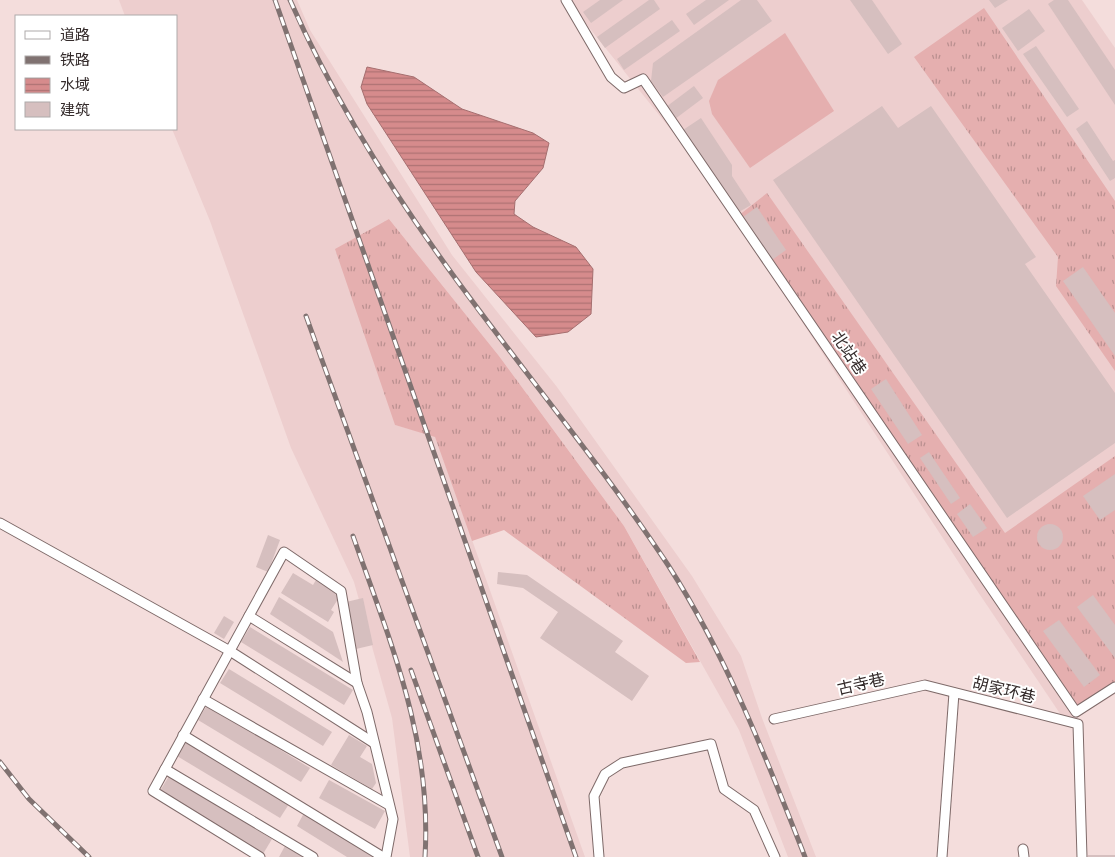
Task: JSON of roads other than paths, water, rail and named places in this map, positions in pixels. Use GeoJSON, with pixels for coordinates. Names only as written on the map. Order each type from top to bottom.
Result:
{"type":"FeatureCollection","features":[{"type":"Feature","properties":{"kind":"street","name":"北站巷"},"geometry":{"type":"LineString","coordinates":[[566,0],[611,77],[624,88],[644,78],[1076,712],[1115,687]]}},
{"type":"Feature","properties":{"kind":"street"},"geometry":{"type":"LineString","coordinates":[[0,522],[230,651],[374,743]]}},
{"type":"Feature","properties":{"kind":"street"},"geometry":{"type":"LineString","coordinates":[[183,735],[384,857],[393,819],[357,684],[341,591],[284,552],[248,616],[230,651],[183,735],[153,791],[260,857]]}},
{"type":"Feature","properties":{"kind":"street"},"geometry":{"type":"LineString","coordinates":[[248,616],[357,684]]}},
{"type":"Feature","properties":{"kind":"street","name":"古寺巷"},"geometry":{"type":"LineString","coordinates":[[774,719],[925,685],[954,693]]}},
{"type":"Feature","properties":{"kind":"street","name":"胡家环巷"},"geometry":{"type":"LineString","coordinates":[[942,857],[954,693],[1078,724],[1082,857]]}},
{"type":"Feature","properties":{"kind":"street"},"geometry":{"type":"LineString","coordinates":[[203,699],[389,805]]}},
{"type":"Feature","properties":{"kind":"street"},"geometry":{"type":"LineString","coordinates":[[599,857],[594,796],[605,774],[622,763],[711,744],[724,788],[754,810],[775,857]]}},
{"type":"Feature","properties":{"kind":"street"},"geometry":{"type":"LineString","coordinates":[[165,769],[312,857]]}},
{"type":"Feature","properties":{"kind":"water"},"geometry":{"type":"Polygon","coordinates":[[[367,67],[414,77],[462,109],[533,133],[549,143],[543,168],[515,201],[514,214],[533,227],[576,247],[593,269],[591,314],[568,332],[536,337],[476,272],[367,104],[361,87],[367,67]]]}},
{"type":"Feature","properties":{"kind":"railway"},"geometry":{"type":"LineString","coordinates":[[275,0],[576,857]]}},
{"type":"Feature","properties":{"kind":"railway"},"geometry":{"type":"LineString","coordinates":[[290,0],[340,100],[398,195],[468,296],[613,486],[668,565],[689,599],[744,707],[805,857]]}},
{"type":"Feature","properties":{"kind":"railway"},"geometry":{"type":"LineString","coordinates":[[306,316],[502,857]]}},
{"type":"Feature","properties":{"kind":"railway"},"geometry":{"type":"LineString","coordinates":[[353,536],[394,654],[415,732],[422,772],[425,814],[425,857]]}},
{"type":"Feature","properties":{"kind":"railway"},"geometry":{"type":"LineString","coordinates":[[411,670],[478,857]]}},
{"type":"Feature","properties":{"kind":"railway"},"geometry":{"type":"LineString","coordinates":[[0,762],[29,799],[89,857]]}}]}
